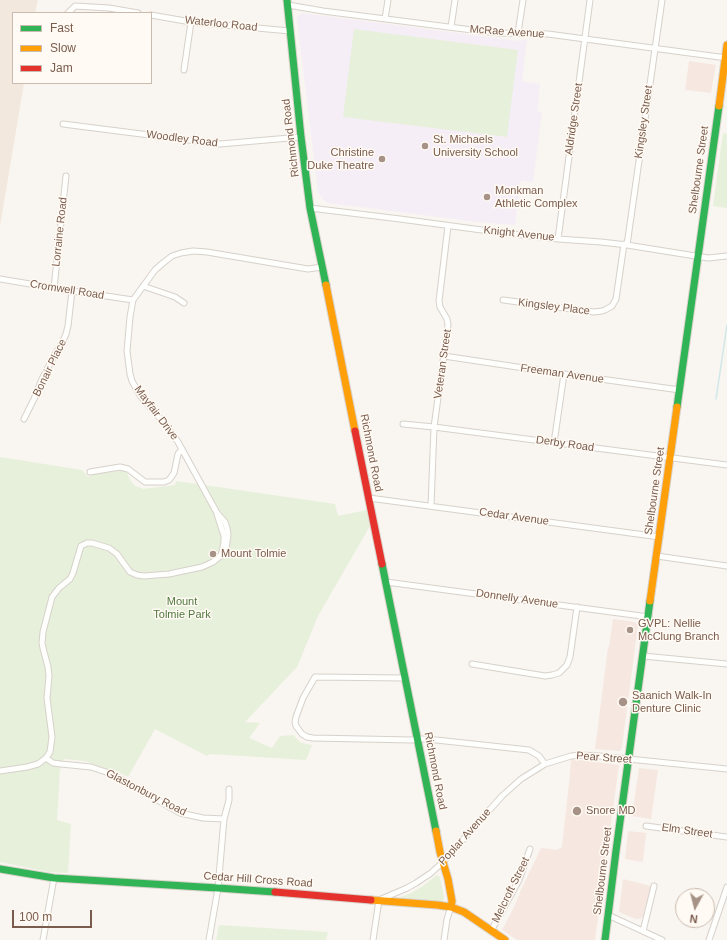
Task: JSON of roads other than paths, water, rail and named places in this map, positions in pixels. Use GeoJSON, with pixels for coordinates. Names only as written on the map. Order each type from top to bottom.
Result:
{"type":"FeatureCollection","features":[{"type":"Feature","properties":{"kind":"main road","name":"Richmond Road"},"geometry":{"type":"LineString","coordinates":[[287,2],[310,208],[440,852],[448,878],[452,901],[450,907]]}},
{"type":"Feature","properties":{"kind":"main road","name":"Shelbourne Street"},"geometry":{"type":"LineString","coordinates":[[605,940],[727,44]]}},
{"type":"Feature","properties":{"kind":"main road","name":"Cedar Hill Cross Road"},"geometry":{"type":"LineString","coordinates":[[0,869],[54,878],[218,888],[436,905],[450,907],[464,912],[505,940]]}},
{"type":"Feature","properties":{"kind":"street"},"geometry":{"type":"LineString","coordinates":[[385,19],[388,0]]}},
{"type":"Feature","properties":{"kind":"street"},"geometry":{"type":"LineString","coordinates":[[451,27],[454,0]]}},
{"type":"Feature","properties":{"kind":"street"},"geometry":{"type":"LineString","coordinates":[[518,33],[522,0]]}},
{"type":"Feature","properties":{"kind":"street","name":"Aldridge Street"},"geometry":{"type":"LineString","coordinates":[[558,239],[590,0]]}},
{"type":"Feature","properties":{"kind":"street","name":"Kingsley Street"},"geometry":{"type":"LineString","coordinates":[[626,245],[662,0]]}},
{"type":"Feature","properties":{"kind":"street","name":"McRae Avenue"},"geometry":{"type":"LineString","coordinates":[[287,2],[323,11],[385,19],[499,33],[548,34],[726,58]]}},
{"type":"Feature","properties":{"kind":"street"},"geometry":{"type":"LineString","coordinates":[[69,12],[75,6],[124,12]]}},
{"type":"Feature","properties":{"kind":"street","name":"Waterloo Road"},"geometry":{"type":"LineString","coordinates":[[152,15],[191,22],[290,31]]}},
{"type":"Feature","properties":{"kind":"street"},"geometry":{"type":"LineString","coordinates":[[184,70],[191,22]]}},
{"type":"Feature","properties":{"kind":"street","name":"Woodley Road"},"geometry":{"type":"LineString","coordinates":[[63,124],[220,144],[301,137]]}},
{"type":"Feature","properties":{"kind":"street","name":"Lorraine Road"},"geometry":{"type":"LineString","coordinates":[[54,288],[66,176]]}},
{"type":"Feature","properties":{"kind":"street","name":"Knight Avenue"},"geometry":{"type":"LineString","coordinates":[[310,208],[504,233],[626,245],[708,258],[727,256]]}},
{"type":"Feature","properties":{"kind":"street","name":"Veteran Street"},"geometry":{"type":"LineString","coordinates":[[430,506],[434,427],[448,322],[440,307],[439,297],[448,226]]}},
{"type":"Feature","properties":{"kind":"street","name":"Kingsley Place"},"geometry":{"type":"LineString","coordinates":[[504,300],[602,312],[612,306],[616,299],[626,245]]}},
{"type":"Feature","properties":{"kind":"street","name":"Mayfair Drive"},"geometry":{"type":"LineString","coordinates":[[46,758],[50,752],[52,737],[47,698],[49,676],[43,648],[43,632],[52,597],[55,592],[70,579],[81,546],[87,543],[92,543],[109,548],[117,554],[130,572],[137,576],[169,574],[202,568],[220,556],[226,549],[228,535],[224,522],[217,513],[182,449],[166,425],[141,397],[130,374],[127,351],[133,300],[155,270],[172,256],[181,253],[193,251],[207,252],[308,269],[322,267]]}},
{"type":"Feature","properties":{"kind":"street","name":"Cromwell Road"},"geometry":{"type":"LineString","coordinates":[[0,279],[133,300]]}},
{"type":"Feature","properties":{"kind":"street"},"geometry":{"type":"LineString","coordinates":[[143,286],[175,297],[184,303]]}},
{"type":"Feature","properties":{"kind":"street","name":"Bonair Place"},"geometry":{"type":"LineString","coordinates":[[24,418],[66,334],[72,291]]}},
{"type":"Feature","properties":{"kind":"street","name":"Freeman Avenue"},"geometry":{"type":"LineString","coordinates":[[444,356],[680,390]]}},
{"type":"Feature","properties":{"kind":"street"},"geometry":{"type":"LineString","coordinates":[[554,443],[564,374]]}},
{"type":"Feature","properties":{"kind":"street","name":"Derby Road"},"geometry":{"type":"LineString","coordinates":[[403,424],[727,465]]}},
{"type":"Feature","properties":{"kind":"street"},"geometry":{"type":"LineString","coordinates":[[90,472],[120,467],[128,469],[145,482],[164,482],[169,480],[174,473],[178,454],[182,449]]}},
{"type":"Feature","properties":{"kind":"street","name":"Cedar Avenue"},"geometry":{"type":"LineString","coordinates":[[369,498],[660,537]]}},
{"type":"Feature","properties":{"kind":"street"},"geometry":{"type":"LineString","coordinates":[[657,556],[727,566]]}},
{"type":"Feature","properties":{"kind":"street","name":"Donnelly Avenue"},"geometry":{"type":"LineString","coordinates":[[386,582],[649,617]]}},
{"type":"Feature","properties":{"kind":"street"},"geometry":{"type":"LineString","coordinates":[[472,664],[545,676],[559,673],[567,665],[570,657],[577,607]]}},
{"type":"Feature","properties":{"kind":"street"},"geometry":{"type":"LineString","coordinates":[[643,656],[727,664]]}},
{"type":"Feature","properties":{"kind":"street"},"geometry":{"type":"LineString","coordinates":[[406,678],[315,677],[303,698],[296,717],[295,722],[298,729],[302,734],[313,738],[412,740],[427,738],[529,750],[539,756],[545,764]]}},
{"type":"Feature","properties":{"kind":"street","name":"Pear Street"},"geometry":{"type":"LineString","coordinates":[[545,764],[575,755],[599,756],[727,769]]}},
{"type":"Feature","properties":{"kind":"street"},"geometry":{"type":"LineString","coordinates":[[0,771],[38,764],[46,758]]}},
{"type":"Feature","properties":{"kind":"street","name":"Glastonbury Road"},"geometry":{"type":"LineString","coordinates":[[46,758],[53,763],[91,767],[106,772],[180,813],[203,818],[224,819]]}},
{"type":"Feature","properties":{"kind":"street","name":"Poplar Avenue"},"geometry":{"type":"LineString","coordinates":[[379,900],[416,883],[431,873],[443,862],[502,796],[521,779],[545,764]]}},
{"type":"Feature","properties":{"kind":"street"},"geometry":{"type":"LineString","coordinates":[[209,940],[218,888],[224,819],[229,800],[229,789]]}},
{"type":"Feature","properties":{"kind":"street","name":"Elm Street"},"geometry":{"type":"LineString","coordinates":[[646,826],[727,837]]}},
{"type":"Feature","properties":{"kind":"street","name":"Melcroft Street"},"geometry":{"type":"LineString","coordinates":[[491,931],[519,880],[530,849]]}},
{"type":"Feature","properties":{"kind":"street"},"geometry":{"type":"LineString","coordinates":[[43,940],[54,878]]}},
{"type":"Feature","properties":{"kind":"street"},"geometry":{"type":"LineString","coordinates":[[642,931],[654,886]]}},
{"type":"Feature","properties":{"kind":"street"},"geometry":{"type":"LineString","coordinates":[[709,940],[727,886]]}},
{"type":"Feature","properties":{"kind":"street"},"geometry":{"type":"LineString","coordinates":[[372,940],[379,900]]}},
{"type":"Feature","properties":{"kind":"street"},"geometry":{"type":"LineString","coordinates":[[444,940],[450,907]]}},
{"type":"Feature","properties":{"kind":"street"},"geometry":{"type":"LineString","coordinates":[[608,916],[662,940]]}},
{"type":"Feature","properties":{"kind":"waterway"},"geometry":{"type":"LineString","coordinates":[[716,399],[727,325]]}},
{"type":"Feature","properties":{"kind":"place","name":"St. Michaels University School"},"geometry":{"type":"Point","coordinates":[425,146]}},
{"type":"Feature","properties":{"kind":"place","name":"Christine Duke Theatre"},"geometry":{"type":"Point","coordinates":[382,159]}},
{"type":"Feature","properties":{"kind":"place","name":"Monkman Athletic Complex"},"geometry":{"type":"Point","coordinates":[487,197]}},
{"type":"Feature","properties":{"kind":"place","name":"Mount Tolmie"},"geometry":{"type":"Point","coordinates":[213,554]}},
{"type":"Feature","properties":{"kind":"place","name":"GVPL: Nellie McClung Branch"},"geometry":{"type":"Point","coordinates":[630,630]}},
{"type":"Feature","properties":{"kind":"place","name":"Saanich Walk-In Denture Clinic"},"geometry":{"type":"Point","coordinates":[623,702]}},
{"type":"Feature","properties":{"kind":"place","name":"Snore MD"},"geometry":{"type":"Point","coordinates":[577,811]}},
{"type":"Feature","properties":{"kind":"park label","name":"Mount Tolmie Park"},"geometry":{"type":"Point","coordinates":[182,608]}}]}
